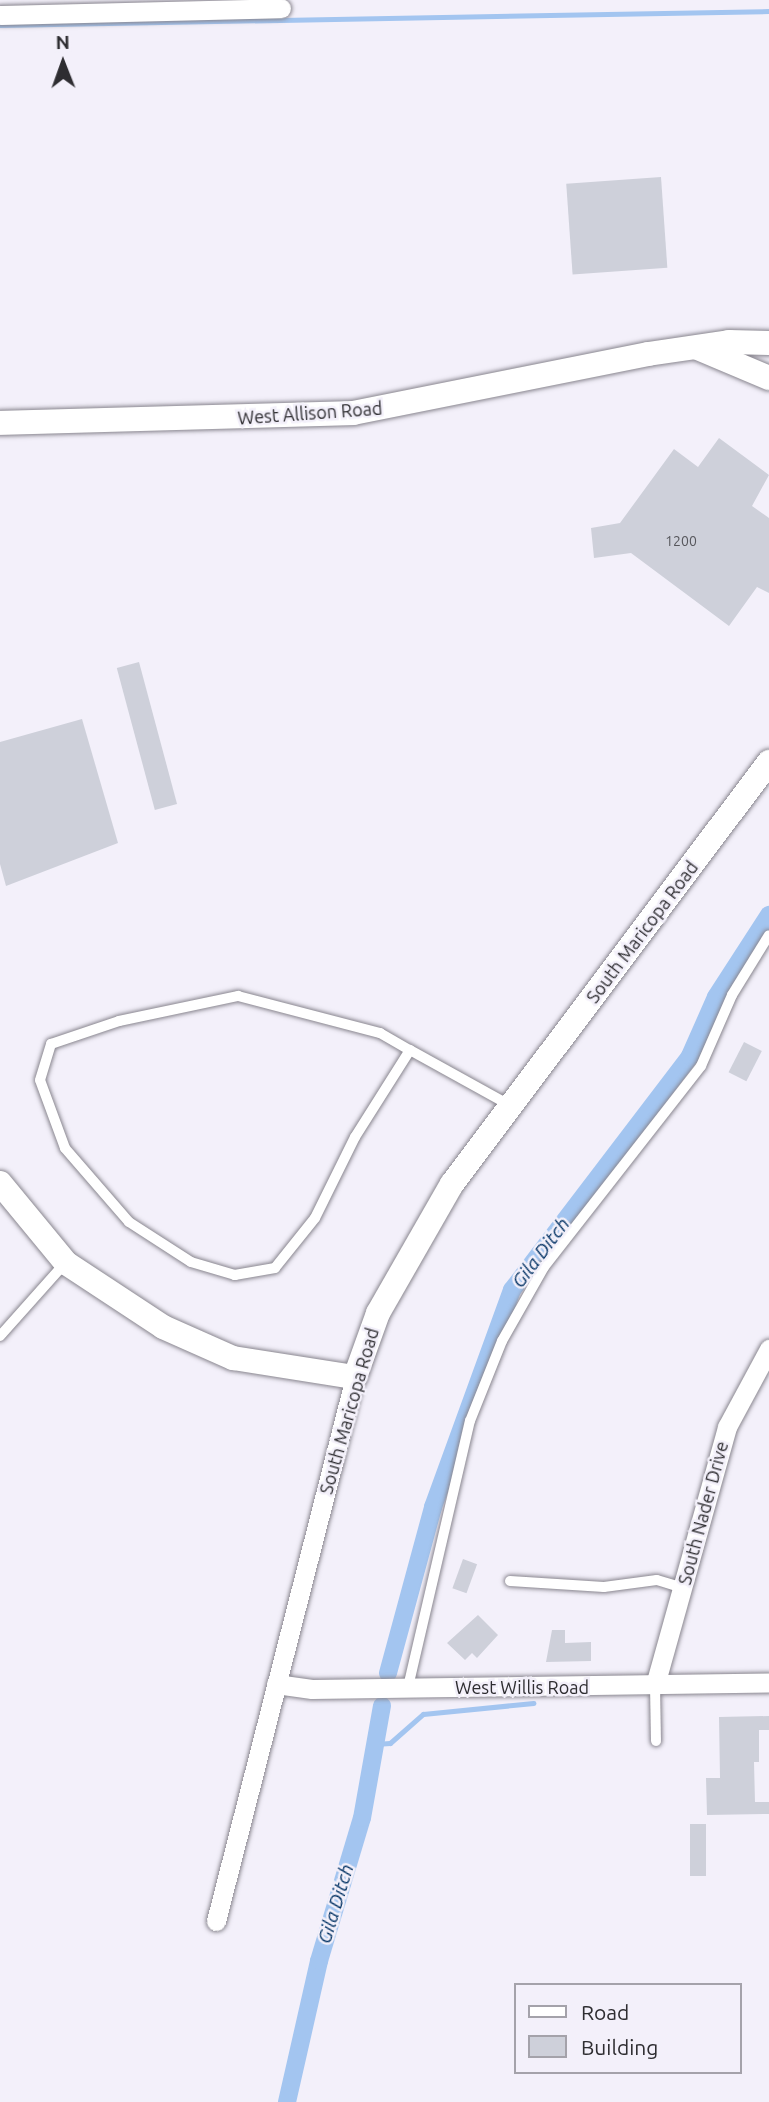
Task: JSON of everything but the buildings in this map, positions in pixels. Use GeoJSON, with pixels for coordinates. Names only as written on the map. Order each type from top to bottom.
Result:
{"type":"FeatureCollection","features":[{"type":"Feature","properties":{"kind":"street"},"geometry":{"type":"LineString","coordinates":[[0,15],[109,6],[281,8]]}},
{"type":"Feature","properties":{"kind":"street","name":"West Allison Road"},"geometry":{"type":"LineString","coordinates":[[0,423],[353,413],[698,348],[769,343]]}},
{"type":"Feature","properties":{"kind":"street"},"geometry":{"type":"LineString","coordinates":[[698,348],[769,378]]}},
{"type":"Feature","properties":{"kind":"street","name":"South Maricopa Road"},"geometry":{"type":"LineString","coordinates":[[216,1921],[355,1377],[410,1251],[511,1107],[769,762]]}},
{"type":"Feature","properties":{"kind":"street"},"geometry":{"type":"LineString","coordinates":[[0,1183],[65,1262],[163,1327],[233,1359],[355,1377]]}},
{"type":"Feature","properties":{"kind":"street","name":"South Nader Drive"},"geometry":{"type":"LineString","coordinates":[[655,1685],[727,1427],[769,1349]]}},
{"type":"Feature","properties":{"kind":"street","name":"West Willis Road"},"geometry":{"type":"LineString","coordinates":[[276,1684],[408,1688],[769,1683]]}},
{"type":"Feature","properties":{"kind":"lane"},"geometry":{"type":"LineString","coordinates":[[408,1688],[470,1421],[502,1341],[544,1267],[701,1066],[732,995],[769,935]]}},
{"type":"Feature","properties":{"kind":"lane"},"geometry":{"type":"LineString","coordinates":[[410,1050],[355,1137],[315,1218],[275,1268],[235,1275],[191,1262],[129,1222],[65,1148],[40,1080],[51,1044],[119,1021],[238,996],[380,1033],[511,1107]]}},
{"type":"Feature","properties":{"kind":"lane"},"geometry":{"type":"LineString","coordinates":[[0,1336],[65,1262]]}},
{"type":"Feature","properties":{"kind":"lane"},"geometry":{"type":"LineString","coordinates":[[510,1581],[604,1587],[657,1580],[683,1588]]}},
{"type":"Feature","properties":{"kind":"lane"},"geometry":{"type":"LineString","coordinates":[[655,1685],[656,1741]]}},
{"type":"Feature","properties":{"kind":"waterway"},"geometry":{"type":"LineString","coordinates":[[0,25],[769,11]]}},
{"type":"Feature","properties":{"kind":"waterway","name":"Gila Ditch"},"geometry":{"type":"LineString","coordinates":[[388,1673],[433,1507],[512,1290],[690,1056],[716,997],[769,915]]}},
{"type":"Feature","properties":{"kind":"waterway"},"geometry":{"type":"LineString","coordinates":[[375,1744],[390,1743],[423,1714],[533,1703]]}},
{"type":"Feature","properties":{"kind":"waterway","name":"Gila Ditch"},"geometry":{"type":"LineString","coordinates":[[287,2102],[319,1961],[362,1818],[382,1706]]}}]}
